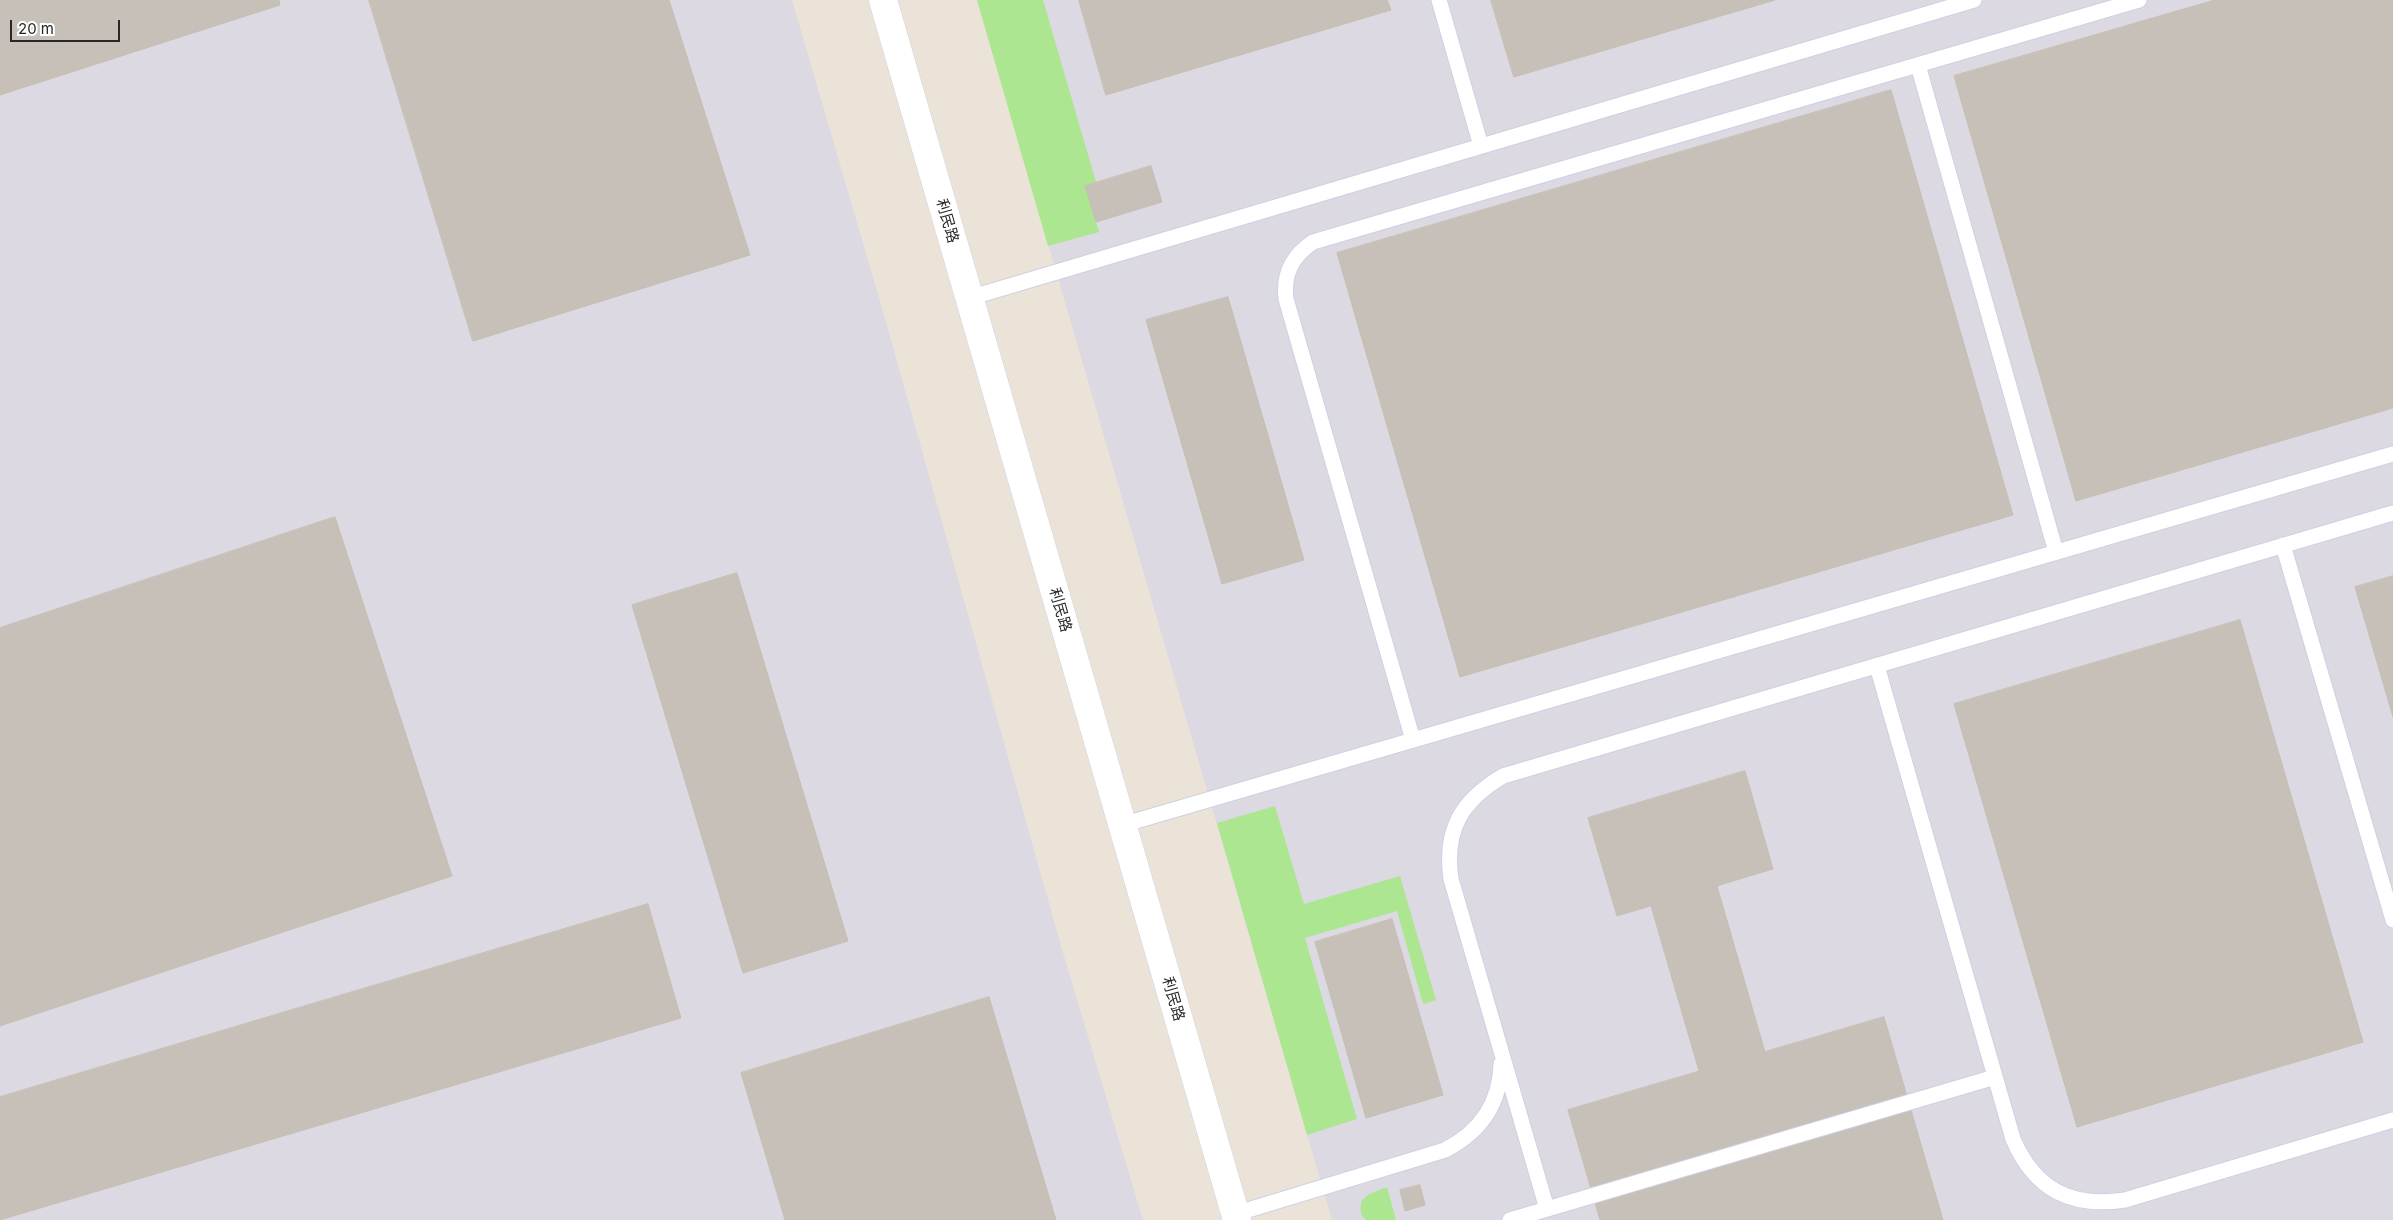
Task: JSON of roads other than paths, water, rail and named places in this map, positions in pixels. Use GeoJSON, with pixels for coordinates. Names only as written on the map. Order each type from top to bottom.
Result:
{"type":"FeatureCollection","features":[{"type":"Feature","properties":{"kind":"main road","name":"利民路"},"geometry":{"type":"LineString","coordinates":[[883,0],[1236,1217]]}},
{"type":"Feature","properties":{"kind":"lane"},"geometry":{"type":"LineString","coordinates":[[1438,0],[1481,146]]}},
{"type":"Feature","properties":{"kind":"lane"},"geometry":{"type":"LineString","coordinates":[[970,298],[1974,0]]}},
{"type":"Feature","properties":{"kind":"lane"},"geometry":{"type":"LineString","coordinates":[[1413,740],[1286,299],[1285,279],[1292,262],[1302,249],[1314,242],[2139,0]]}},
{"type":"Feature","properties":{"kind":"lane"},"geometry":{"type":"LineString","coordinates":[[1918,65],[2056,552]]}},
{"type":"Feature","properties":{"kind":"lane"},"geometry":{"type":"LineString","coordinates":[[1122,825],[2393,454]]}},
{"type":"Feature","properties":{"kind":"lane"},"geometry":{"type":"LineString","coordinates":[[1547,1209],[1451,879],[1449,863],[1452,835],[1470,800],[1484,787],[1503,776],[2393,513]]}},
{"type":"Feature","properties":{"kind":"lane"},"geometry":{"type":"LineString","coordinates":[[2283,545],[2393,920]]}},
{"type":"Feature","properties":{"kind":"lane"},"geometry":{"type":"LineString","coordinates":[[1877,666],[2013,1139],[2020,1156],[2043,1182],[2070,1198],[2088,1202],[2103,1203],[2125,1200],[2393,1120]]}},
{"type":"Feature","properties":{"kind":"lane"},"geometry":{"type":"LineString","coordinates":[[1236,1217],[1445,1150],[1463,1141],[1478,1128],[1490,1110],[1498,1090],[1502,1054]]}},
{"type":"Feature","properties":{"kind":"lane"},"geometry":{"type":"LineString","coordinates":[[1510,1220],[1995,1077]]}}]}
